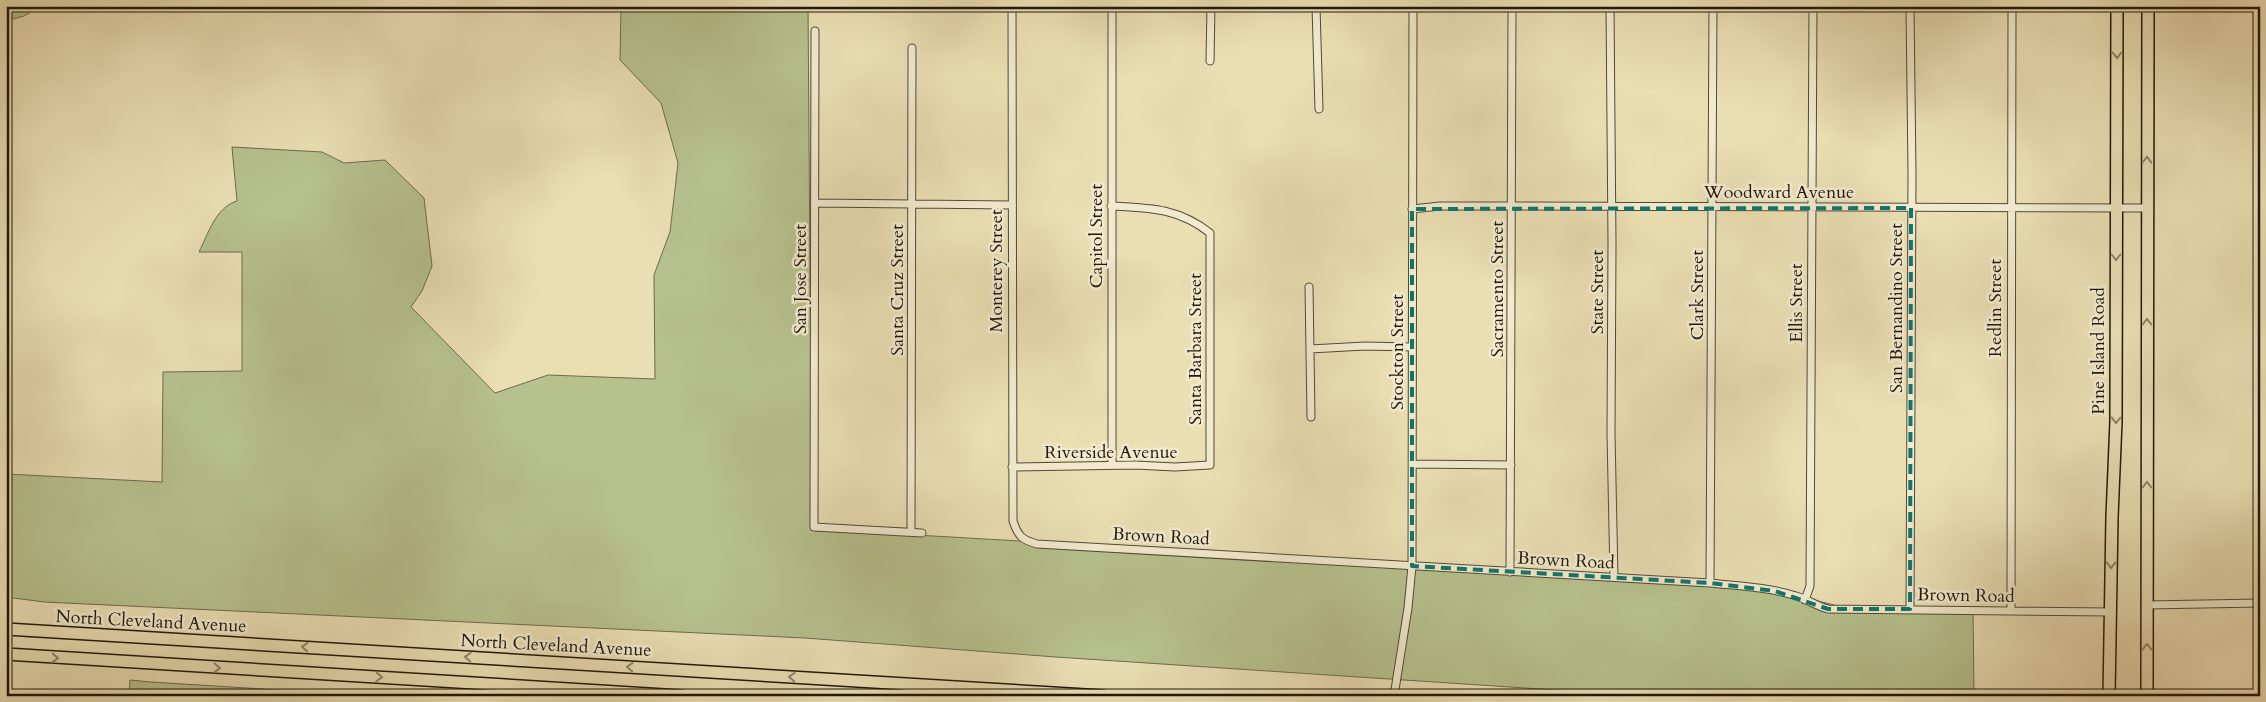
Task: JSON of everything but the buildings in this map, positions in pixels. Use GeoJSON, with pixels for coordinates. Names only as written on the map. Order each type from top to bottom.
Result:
{"type":"FeatureCollection","features":[{"type":"Feature","properties":{"kind":"main road","name":"Pine Island Road"},"geometry":{"type":"LineString","coordinates":[[2109,696],[2112,517],[2116,421],[2117,6]]}},
{"type":"Feature","properties":{"kind":"main road"},"geometry":{"type":"LineString","coordinates":[[2147,696],[2146,208],[2148,6]]}},
{"type":"Feature","properties":{"kind":"main road","name":"North Cleveland Avenue"},"geometry":{"type":"LineString","coordinates":[[6,629],[1103,696]]}},
{"type":"Feature","properties":{"kind":"main road"},"geometry":{"type":"LineString","coordinates":[[6,654],[681,696]]}},
{"type":"Feature","properties":{"kind":"main road"},"geometry":{"type":"LineString","coordinates":[[841,680],[943,696]]}},
{"type":"Feature","properties":{"kind":"street","name":"Monterey Street"},"geometry":{"type":"LineString","coordinates":[[1012,6],[1012,468],[1013,521],[1018,535]]}},
{"type":"Feature","properties":{"kind":"street","name":"Capitol Street"},"geometry":{"type":"LineString","coordinates":[[1112,6],[1112,465]]}},
{"type":"Feature","properties":{"kind":"street"},"geometry":{"type":"LineString","coordinates":[[1210,6],[1210,61]]}},
{"type":"Feature","properties":{"kind":"street"},"geometry":{"type":"LineString","coordinates":[[1316,6],[1319,108]]}},
{"type":"Feature","properties":{"kind":"street","name":"Stockton Street"},"geometry":{"type":"LineString","coordinates":[[1394,696],[1408,608],[1412,566],[1413,6]]}},
{"type":"Feature","properties":{"kind":"street","name":"Sacramento Street"},"geometry":{"type":"LineString","coordinates":[[1510,572],[1512,6]]}},
{"type":"Feature","properties":{"kind":"street","name":"State Street"},"geometry":{"type":"LineString","coordinates":[[1610,6],[1612,206],[1610,434],[1614,577]]}},
{"type":"Feature","properties":{"kind":"street","name":"Clark Street"},"geometry":{"type":"LineString","coordinates":[[1710,583],[1713,6]]}},
{"type":"Feature","properties":{"kind":"street","name":"Ellis Street"},"geometry":{"type":"LineString","coordinates":[[1805,600],[1810,586],[1813,6]]}},
{"type":"Feature","properties":{"kind":"street","name":"San Bernandino Street"},"geometry":{"type":"LineString","coordinates":[[1910,6],[1910,610]]}},
{"type":"Feature","properties":{"kind":"street","name":"Redlin Street"},"geometry":{"type":"LineString","coordinates":[[2011,610],[2012,6]]}},
{"type":"Feature","properties":{"kind":"street","name":"San Jose Street"},"geometry":{"type":"LineString","coordinates":[[816,31],[814,526],[911,532]]}},
{"type":"Feature","properties":{"kind":"street","name":"Santa Cruz Street"},"geometry":{"type":"LineString","coordinates":[[911,532],[912,48]]}},
{"type":"Feature","properties":{"kind":"street"},"geometry":{"type":"LineString","coordinates":[[815,203],[1012,205]]}},
{"type":"Feature","properties":{"kind":"street","name":"Santa Barbara Street"},"geometry":{"type":"LineString","coordinates":[[1111,206],[1161,209],[1198,223],[1210,233],[1210,465]]}},
{"type":"Feature","properties":{"kind":"street","name":"Woodward Avenue"},"geometry":{"type":"LineString","coordinates":[[1412,209],[1440,206],[2146,208]]}},
{"type":"Feature","properties":{"kind":"street"},"geometry":{"type":"LineString","coordinates":[[1309,287],[1311,417]]}},
{"type":"Feature","properties":{"kind":"street"},"geometry":{"type":"LineString","coordinates":[[1310,349],[1365,346],[1412,347]]}},
{"type":"Feature","properties":{"kind":"street"},"geometry":{"type":"LineString","coordinates":[[1412,464],[1511,465]]}},
{"type":"Feature","properties":{"kind":"street","name":"Riverside Avenue"},"geometry":{"type":"LineString","coordinates":[[1012,468],[1112,465],[1175,468],[1210,465]]}},
{"type":"Feature","properties":{"kind":"street"},"geometry":{"type":"LineString","coordinates":[[911,532],[922,533]]}},
{"type":"Feature","properties":{"kind":"street","name":"Brown Road"},"geometry":{"type":"LineString","coordinates":[[1018,535],[1025,541],[1037,544],[1710,583],[1752,587],[1805,600],[1817,607],[1828,609],[2111,612]]}},
{"type":"Feature","properties":{"kind":"street"},"geometry":{"type":"LineString","coordinates":[[2147,605],[2260,603]]}},
{"type":"Feature","properties":{"kind":"highlighted area"},"geometry":{"type":"Polygon","coordinates":[[[1911,208],[1910,609],[1828,609],[1775,591],[1710,583],[1412,566],[1412,209],[1911,208]]]}},
{"type":"Feature","properties":{"kind":"green space"},"geometry":{"type":"Polygon","coordinates":[[[6,6],[41,6],[24,16],[6,21],[6,6]]]}},
{"type":"Feature","properties":{"kind":"green space"},"geometry":{"type":"Polygon","coordinates":[[[621,6],[808,6],[812,529],[1746,583],[1842,607],[1973,607],[1974,696],[1646,696],[1056,657],[805,638],[44,602],[6,597],[6,474],[162,482],[163,372],[242,371],[242,252],[199,252],[218,215],[223,209],[237,201],[232,147],[322,152],[344,163],[385,160],[424,198],[432,266],[422,291],[411,307],[495,393],[548,375],[655,379],[654,275],[670,232],[678,163],[661,103],[620,60],[621,6]]]}},
{"type":"Feature","properties":{"kind":"green space"},"geometry":{"type":"Polygon","coordinates":[[[130,680],[151,682],[374,696],[129,696],[130,680]]]}}]}
